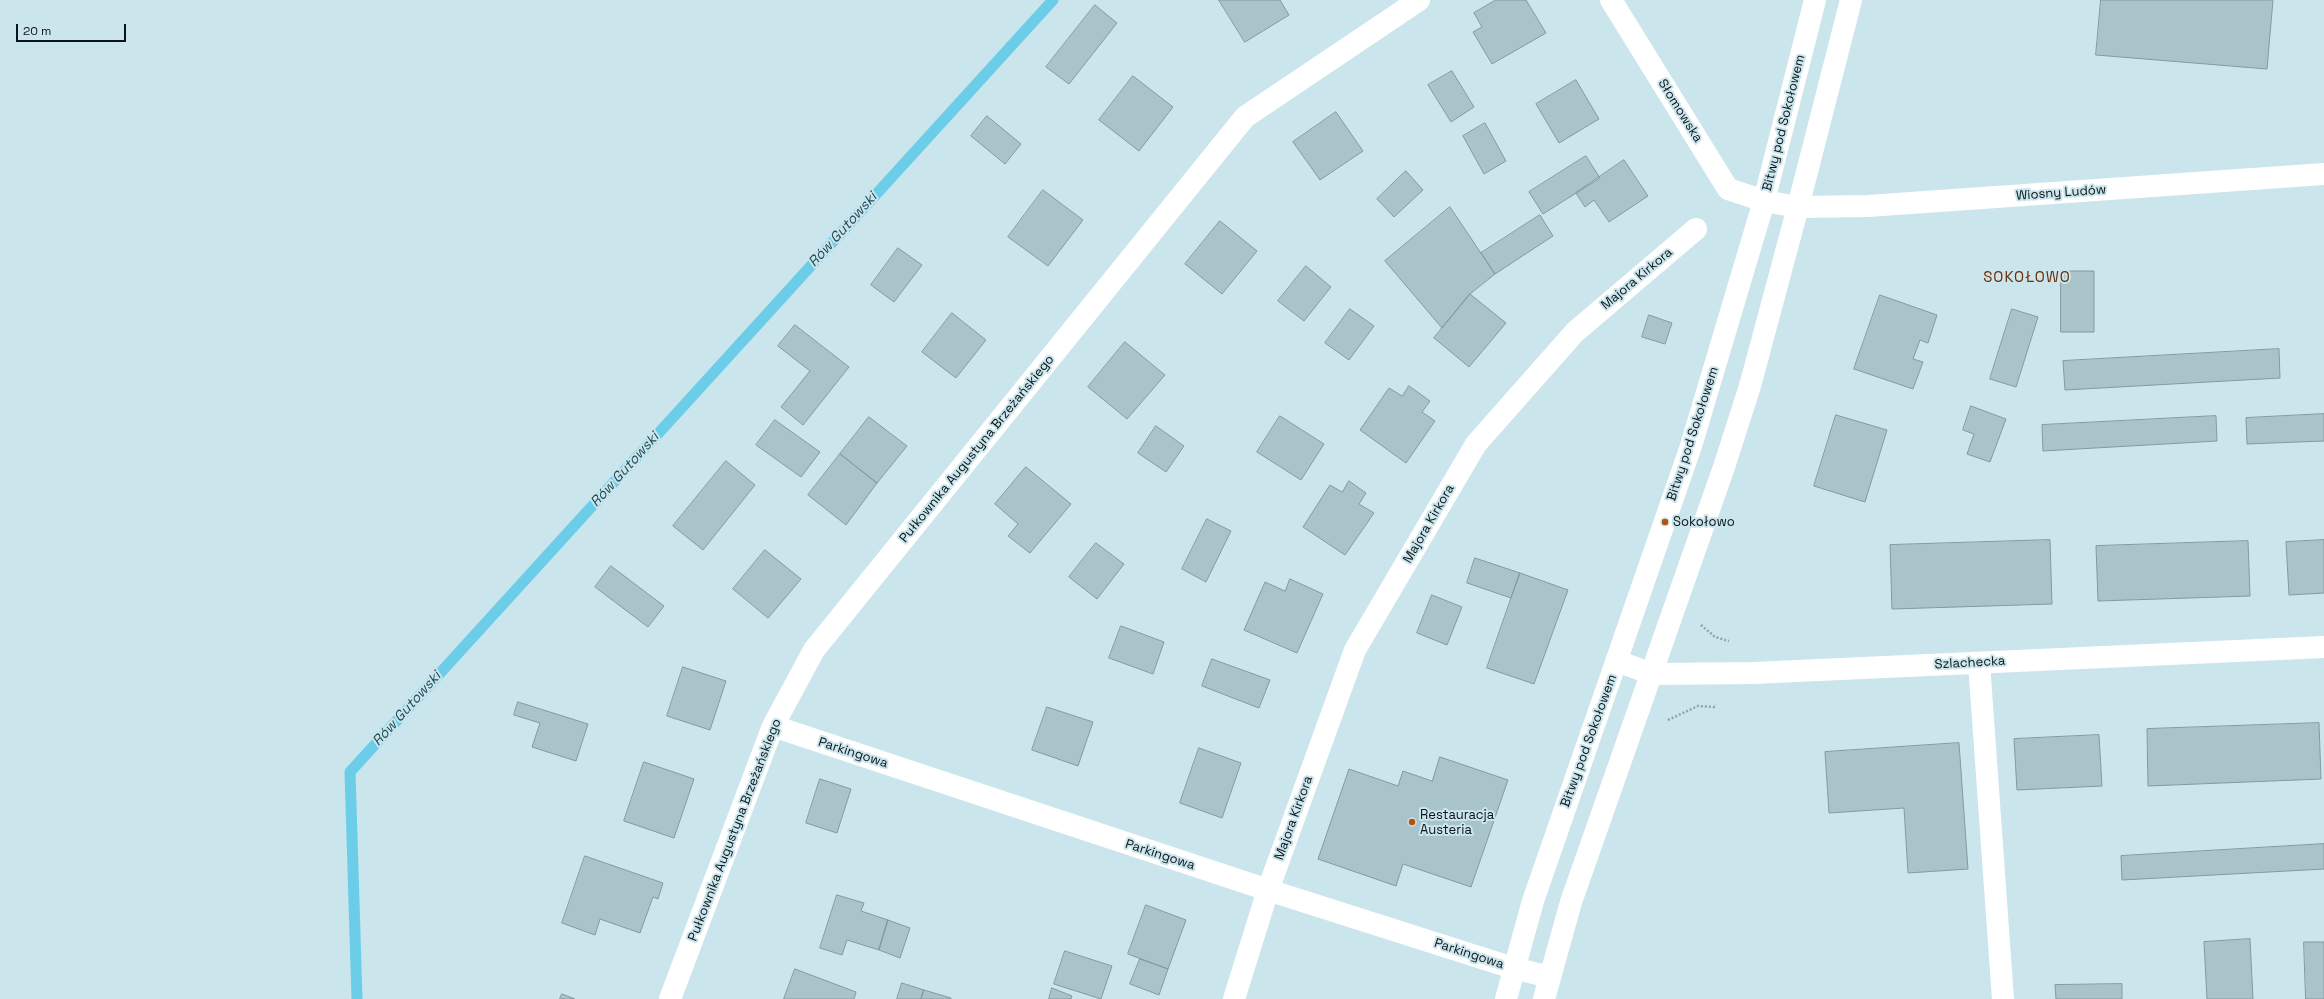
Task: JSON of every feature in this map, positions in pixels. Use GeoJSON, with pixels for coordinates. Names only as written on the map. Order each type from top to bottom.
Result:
{"type":"FeatureCollection","features":[{"type":"Feature","properties":{"kind":"street","name":"Pułkownika Augustyna Brzeżańskiego"},"geometry":{"type":"LineString","coordinates":[[670,999],[773,726],[814,650],[1245,117],[1419,0]]}},
{"type":"Feature","properties":{"kind":"street","name":"Słomowska"},"geometry":{"type":"LineString","coordinates":[[1611,0],[1728,189],[1764,201],[1798,207]]}},
{"type":"Feature","properties":{"kind":"street","name":"Bitwy pod Sokołowem"},"geometry":{"type":"LineString","coordinates":[[1506,999],[1513,968],[1557,830],[1617,662],[1691,446],[1764,201],[1815,0]]}},
{"type":"Feature","properties":{"kind":"street"},"geometry":{"type":"LineString","coordinates":[[1544,999],[1570,902],[1652,674],[1724,467],[1750,386],[1851,0]]}},
{"type":"Feature","properties":{"kind":"street","name":"Wiosny Ludów"},"geometry":{"type":"LineString","coordinates":[[1798,207],[1868,206],[2324,174]]}},
{"type":"Feature","properties":{"kind":"street","name":"Majora Kirkora"},"geometry":{"type":"LineString","coordinates":[[1234,999],[1268,890],[1355,650],[1476,444],[1575,332],[1696,229]]}},
{"type":"Feature","properties":{"kind":"street","name":"Szlachecka"},"geometry":{"type":"LineString","coordinates":[[1617,662],[1652,674],[1724,673],[2324,648]]}},
{"type":"Feature","properties":{"kind":"street"},"geometry":{"type":"LineString","coordinates":[[1979,663],[2003,999]]}},
{"type":"Feature","properties":{"kind":"street","name":"Parkingowa"},"geometry":{"type":"LineString","coordinates":[[773,726],[1268,890],[1513,968],[1550,977]]}},
{"type":"Feature","properties":{"kind":"path"},"geometry":{"type":"LineString","coordinates":[[1665,722],[1698,706],[1714,707],[1724,673]]}},
{"type":"Feature","properties":{"kind":"building"},"geometry":{"type":"Polygon","coordinates":[[[1219,0],[1280,0],[1289,15],[1245,42],[1219,0]]]}},
{"type":"Feature","properties":{"kind":"building"},"geometry":{"type":"Polygon","coordinates":[[[1496,0],[1526,0],[1546,33],[1492,64],[1473,32],[1482,27],[1474,13],[1496,0]]]}},
{"type":"Feature","properties":{"kind":"building"},"geometry":{"type":"Polygon","coordinates":[[[2101,0],[2273,0],[2267,69],[2096,55],[2101,0]]]}},
{"type":"Feature","properties":{"kind":"building"},"geometry":{"type":"Polygon","coordinates":[[[1095,5],[1117,23],[1069,84],[1046,67],[1095,5]]]}},
{"type":"Feature","properties":{"kind":"building"},"geometry":{"type":"Polygon","coordinates":[[[1452,71],[1474,107],[1451,122],[1428,85],[1452,71]]]}},
{"type":"Feature","properties":{"kind":"building"},"geometry":{"type":"Polygon","coordinates":[[[1133,76],[1173,107],[1139,151],[1099,120],[1133,76]]]}},
{"type":"Feature","properties":{"kind":"building"},"geometry":{"type":"Polygon","coordinates":[[[1576,80],[1599,119],[1559,143],[1536,104],[1576,80]]]}},
{"type":"Feature","properties":{"kind":"building"},"geometry":{"type":"Polygon","coordinates":[[[1336,112],[1363,151],[1320,180],[1293,142],[1336,112]]]}},
{"type":"Feature","properties":{"kind":"building"},"geometry":{"type":"Polygon","coordinates":[[[987,116],[1021,144],[1005,164],[971,136],[987,116]]]}},
{"type":"Feature","properties":{"kind":"building"},"geometry":{"type":"Polygon","coordinates":[[[1485,123],[1506,161],[1484,174],[1463,136],[1485,123]]]}},
{"type":"Feature","properties":{"kind":"building"},"geometry":{"type":"Polygon","coordinates":[[[1586,156],[1600,178],[1543,214],[1529,192],[1586,156]]]}},
{"type":"Feature","properties":{"kind":"building"},"geometry":{"type":"Polygon","coordinates":[[[1624,160],[1648,196],[1609,222],[1594,200],[1585,207],[1576,193],[1624,160]]]}},
{"type":"Feature","properties":{"kind":"building"},"geometry":{"type":"Polygon","coordinates":[[[1406,171],[1423,190],[1394,217],[1377,199],[1406,171]]]}},
{"type":"Feature","properties":{"kind":"building"},"geometry":{"type":"Polygon","coordinates":[[[1043,190],[1083,220],[1048,266],[1008,237],[1043,190]]]}},
{"type":"Feature","properties":{"kind":"building"},"geometry":{"type":"Polygon","coordinates":[[[1450,207],[1495,274],[1470,294],[1442,328],[1385,261],[1450,207]]]}},
{"type":"Feature","properties":{"kind":"building"},"geometry":{"type":"Polygon","coordinates":[[[1540,215],[1553,236],[1495,274],[1481,253],[1540,215]]]}},
{"type":"Feature","properties":{"kind":"building"},"geometry":{"type":"Polygon","coordinates":[[[1220,221],[1257,251],[1222,294],[1185,264],[1220,221]]]}},
{"type":"Feature","properties":{"kind":"building"},"geometry":{"type":"Polygon","coordinates":[[[898,248],[922,265],[894,302],[871,285],[898,248]]]}},
{"type":"Feature","properties":{"kind":"building"},"geometry":{"type":"Polygon","coordinates":[[[1306,266],[1331,287],[1304,321],[1278,301],[1306,266]]]}},
{"type":"Feature","properties":{"kind":"building"},"geometry":{"type":"Polygon","coordinates":[[[2061,271],[2094,271],[2094,332],[2061,332],[2061,271]]]}},
{"type":"Feature","properties":{"kind":"building"},"geometry":{"type":"Polygon","coordinates":[[[1470,294],[1506,323],[1469,367],[1434,338],[1470,294]]]}},
{"type":"Feature","properties":{"kind":"building"},"geometry":{"type":"Polygon","coordinates":[[[1880,295],[1937,315],[1928,343],[1920,340],[1913,359],[1923,362],[1913,389],[1854,369],[1880,295]]]}},
{"type":"Feature","properties":{"kind":"building"},"geometry":{"type":"Polygon","coordinates":[[[1350,309],[1374,326],[1349,360],[1325,343],[1350,309]]]}},
{"type":"Feature","properties":{"kind":"building"},"geometry":{"type":"Polygon","coordinates":[[[2012,309],[2038,317],[2016,387],[1990,379],[2012,309]]]}},
{"type":"Feature","properties":{"kind":"building"},"geometry":{"type":"Polygon","coordinates":[[[952,313],[986,340],[956,378],[922,352],[952,313]]]}},
{"type":"Feature","properties":{"kind":"building"},"geometry":{"type":"Polygon","coordinates":[[[1649,315],[1672,323],[1665,344],[1642,337],[1649,315]]]}},
{"type":"Feature","properties":{"kind":"building"},"geometry":{"type":"Polygon","coordinates":[[[795,325],[849,367],[803,425],[781,407],[810,371],[778,346],[795,325]]]}},
{"type":"Feature","properties":{"kind":"building"},"geometry":{"type":"Polygon","coordinates":[[[1125,342],[1165,375],[1127,419],[1088,387],[1125,342]]]}},
{"type":"Feature","properties":{"kind":"building"},"geometry":{"type":"Polygon","coordinates":[[[2279,349],[2280,378],[2065,390],[2063,361],[2279,349]]]}},
{"type":"Feature","properties":{"kind":"building"},"geometry":{"type":"Polygon","coordinates":[[[1409,386],[1430,401],[1422,412],[1435,421],[1406,463],[1360,430],[1389,388],[1402,396],[1409,386]]]}},
{"type":"Feature","properties":{"kind":"building"},"geometry":{"type":"Polygon","coordinates":[[[1971,406],[2006,419],[1990,462],[1967,454],[1974,434],[1963,430],[1971,406]]]}},
{"type":"Feature","properties":{"kind":"building"},"geometry":{"type":"Polygon","coordinates":[[[2324,414],[2324,441],[2247,444],[2246,418],[2324,414]]]}},
{"type":"Feature","properties":{"kind":"building"},"geometry":{"type":"Polygon","coordinates":[[[1836,415],[1887,430],[1865,502],[1814,486],[1836,415]]]}},
{"type":"Feature","properties":{"kind":"building"},"geometry":{"type":"Polygon","coordinates":[[[1280,416],[1324,444],[1301,480],[1257,452],[1280,416]]]}},
{"type":"Feature","properties":{"kind":"building"},"geometry":{"type":"Polygon","coordinates":[[[2216,416],[2217,441],[2043,451],[2042,425],[2216,416]]]}},
{"type":"Feature","properties":{"kind":"building"},"geometry":{"type":"Polygon","coordinates":[[[869,417],[907,446],[877,483],[840,454],[869,417]]]}},
{"type":"Feature","properties":{"kind":"building"},"geometry":{"type":"Polygon","coordinates":[[[775,420],[820,452],[801,477],[756,445],[775,420]]]}},
{"type":"Feature","properties":{"kind":"building"},"geometry":{"type":"Polygon","coordinates":[[[1156,426],[1184,446],[1166,472],[1138,453],[1156,426]]]}},
{"type":"Feature","properties":{"kind":"building"},"geometry":{"type":"Polygon","coordinates":[[[840,454],[877,483],[846,525],[808,495],[840,454]]]}},
{"type":"Feature","properties":{"kind":"building"},"geometry":{"type":"Polygon","coordinates":[[[726,461],[755,485],[703,550],[673,526],[726,461]]]}},
{"type":"Feature","properties":{"kind":"building"},"geometry":{"type":"Polygon","coordinates":[[[1026,467],[1071,504],[1030,553],[1008,536],[1018,524],[995,504],[1026,467]]]}},
{"type":"Feature","properties":{"kind":"building"},"geometry":{"type":"Polygon","coordinates":[[[1349,481],[1366,493],[1359,504],[1374,513],[1345,555],[1303,527],[1330,485],[1342,492],[1349,481]]]}},
{"type":"Feature","properties":{"kind":"building"},"geometry":{"type":"Polygon","coordinates":[[[1207,519],[1231,531],[1206,582],[1182,569],[1207,519]]]}},
{"type":"Feature","properties":{"kind":"building"},"geometry":{"type":"Polygon","coordinates":[[[2050,540],[2052,604],[1892,609],[1890,545],[2050,540]]]}},
{"type":"Feature","properties":{"kind":"building"},"geometry":{"type":"Polygon","coordinates":[[[2324,540],[2324,593],[2289,595],[2286,542],[2324,540]]]}},
{"type":"Feature","properties":{"kind":"building"},"geometry":{"type":"Polygon","coordinates":[[[2248,541],[2250,596],[2098,601],[2096,546],[2248,541]]]}},
{"type":"Feature","properties":{"kind":"building"},"geometry":{"type":"Polygon","coordinates":[[[1096,543],[1124,564],[1097,599],[1069,577],[1096,543]]]}},
{"type":"Feature","properties":{"kind":"building"},"geometry":{"type":"Polygon","coordinates":[[[765,550],[801,579],[768,618],[733,589],[765,550]]]}},
{"type":"Feature","properties":{"kind":"building"},"geometry":{"type":"Polygon","coordinates":[[[1475,558],[1520,573],[1511,598],[1467,583],[1475,558]]]}},
{"type":"Feature","properties":{"kind":"building"},"geometry":{"type":"Polygon","coordinates":[[[611,566],[664,606],[648,627],[595,587],[611,566]]]}},
{"type":"Feature","properties":{"kind":"building"},"geometry":{"type":"Polygon","coordinates":[[[1520,573],[1568,590],[1534,684],[1487,668],[1520,573]]]}},
{"type":"Feature","properties":{"kind":"building"},"geometry":{"type":"Polygon","coordinates":[[[1290,579],[1323,594],[1297,653],[1244,630],[1265,582],[1285,591],[1290,579]]]}},
{"type":"Feature","properties":{"kind":"building"},"geometry":{"type":"Polygon","coordinates":[[[1432,595],[1462,607],[1447,645],[1417,633],[1432,595]]]}},
{"type":"Feature","properties":{"kind":"building"},"geometry":{"type":"Polygon","coordinates":[[[1121,626],[1164,642],[1153,674],[1109,658],[1121,626]]]}},
{"type":"Feature","properties":{"kind":"building"},"geometry":{"type":"Polygon","coordinates":[[[1212,659],[1270,680],[1259,708],[1202,686],[1212,659]]]}},
{"type":"Feature","properties":{"kind":"building"},"geometry":{"type":"Polygon","coordinates":[[[683,667],[726,681],[710,730],[667,716],[683,667]]]}},
{"type":"Feature","properties":{"kind":"building"},"geometry":{"type":"Polygon","coordinates":[[[518,702],[588,724],[576,761],[532,747],[540,723],[514,715],[518,702]]]}},
{"type":"Feature","properties":{"kind":"building"},"geometry":{"type":"Polygon","coordinates":[[[1047,707],[1093,722],[1078,766],[1032,750],[1047,707]]]}},
{"type":"Feature","properties":{"kind":"building"},"geometry":{"type":"Polygon","coordinates":[[[2319,723],[2321,779],[2148,786],[2147,729],[2319,723]]]}},
{"type":"Feature","properties":{"kind":"building"},"geometry":{"type":"Polygon","coordinates":[[[2099,735],[2102,786],[2017,790],[2014,739],[2099,735]]]}},
{"type":"Feature","properties":{"kind":"building"},"geometry":{"type":"Polygon","coordinates":[[[1959,743],[1968,869],[1908,873],[1904,808],[1829,813],[1825,752],[1959,743]]]}},
{"type":"Feature","properties":{"kind":"building"},"geometry":{"type":"Polygon","coordinates":[[[1199,748],[1241,763],[1222,818],[1180,803],[1199,748]]]}},
{"type":"Feature","properties":{"kind":"building","name":"Restauracja Austeria"},"geometry":{"type":"Polygon","coordinates":[[[1440,757],[1508,780],[1471,887],[1403,864],[1396,886],[1318,859],[1349,769],[1398,786],[1403,771],[1432,781],[1440,757]]]}},
{"type":"Feature","properties":{"kind":"building"},"geometry":{"type":"Polygon","coordinates":[[[644,762],[694,779],[674,838],[624,821],[644,762]]]}},
{"type":"Feature","properties":{"kind":"building"},"geometry":{"type":"Polygon","coordinates":[[[820,779],[851,789],[837,833],[806,823],[820,779]]]}},
{"type":"Feature","properties":{"kind":"building"},"geometry":{"type":"Polygon","coordinates":[[[2324,844],[2324,869],[2122,880],[2121,856],[2324,844]]]}},
{"type":"Feature","properties":{"kind":"building"},"geometry":{"type":"Polygon","coordinates":[[[585,856],[663,883],[658,899],[653,897],[640,933],[600,919],[595,935],[562,923],[585,856]]]}},
{"type":"Feature","properties":{"kind":"building"},"geometry":{"type":"Polygon","coordinates":[[[837,895],[864,903],[861,911],[888,920],[879,950],[847,940],[842,955],[820,948],[837,895]]]}},
{"type":"Feature","properties":{"kind":"building"},"geometry":{"type":"Polygon","coordinates":[[[1146,905],[1186,920],[1168,969],[1128,954],[1146,905]]]}},
{"type":"Feature","properties":{"kind":"building"},"geometry":{"type":"Polygon","coordinates":[[[888,920],[910,928],[900,958],[879,950],[888,920]]]}},
{"type":"Feature","properties":{"kind":"building"},"geometry":{"type":"Polygon","coordinates":[[[2250,939],[2253,999],[2207,999],[2204,942],[2250,939]]]}},
{"type":"Feature","properties":{"kind":"building"},"geometry":{"type":"Polygon","coordinates":[[[2304,942],[2324,942],[2324,999],[2306,999],[2304,942]]]}},
{"type":"Feature","properties":{"kind":"building"},"geometry":{"type":"Polygon","coordinates":[[[1065,951],[1112,966],[1101,999],[1054,984],[1065,951]]]}},
{"type":"Feature","properties":{"kind":"building"},"geometry":{"type":"Polygon","coordinates":[[[1140,959],[1168,969],[1159,995],[1130,984],[1140,959]]]}},
{"type":"Feature","properties":{"kind":"building"},"geometry":{"type":"Polygon","coordinates":[[[795,969],[856,992],[854,999],[784,999],[795,969]]]}},
{"type":"Feature","properties":{"kind":"building"},"geometry":{"type":"Polygon","coordinates":[[[902,983],[924,990],[921,999],[897,999],[902,983]]]}},
{"type":"Feature","properties":{"kind":"building"},"geometry":{"type":"Polygon","coordinates":[[[2122,984],[2122,999],[2056,999],[2055,985],[2122,984]]]}},
{"type":"Feature","properties":{"kind":"building"},"geometry":{"type":"Polygon","coordinates":[[[1052,988],[1072,996],[1071,999],[1049,999],[1052,988]]]}},
{"type":"Feature","properties":{"kind":"building"},"geometry":{"type":"Polygon","coordinates":[[[924,990],[951,998],[951,999],[921,999],[924,990]]]}},
{"type":"Feature","properties":{"kind":"building"},"geometry":{"type":"Polygon","coordinates":[[[562,994],[575,999],[560,999],[562,994]]]}},
{"type":"Feature","properties":{"kind":"waterway","name":"Rów Gutowski"},"geometry":{"type":"LineString","coordinates":[[357,999],[350,772],[1053,0]]}},
{"type":"Feature","properties":{"kind":"place","name":"Sokołowo"},"geometry":{"type":"Point","coordinates":[1665,522]}},
{"type":"Feature","properties":{"kind":"place","name":"Restauracja Austeria"},"geometry":{"type":"Point","coordinates":[1412,822]}},
{"type":"Feature","properties":{"kind":"district","name":"SOKOŁOWO"},"geometry":{"type":"Point","coordinates":[2027,278]}}]}
